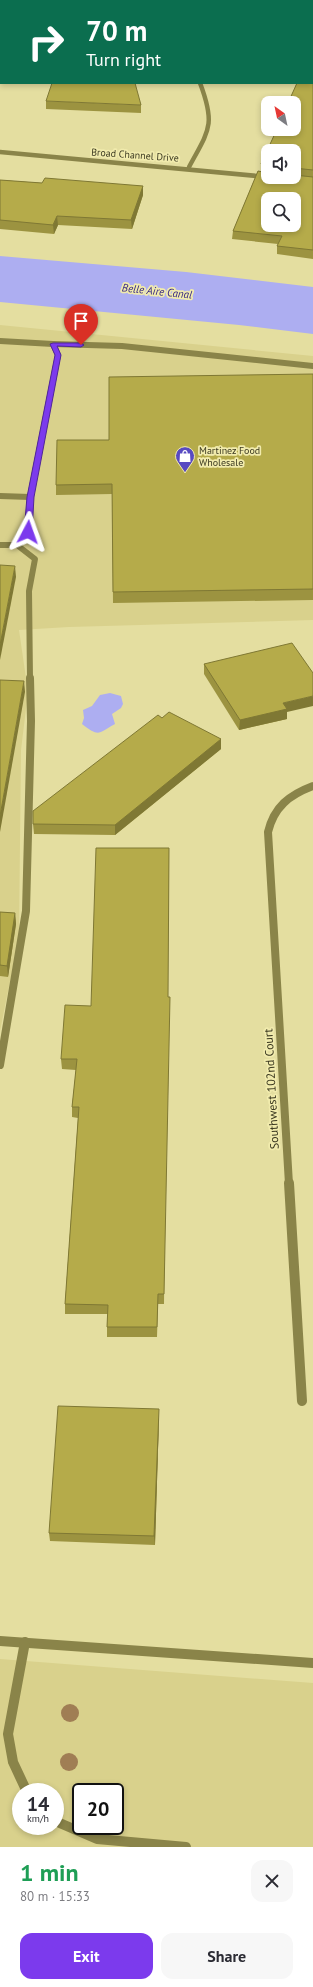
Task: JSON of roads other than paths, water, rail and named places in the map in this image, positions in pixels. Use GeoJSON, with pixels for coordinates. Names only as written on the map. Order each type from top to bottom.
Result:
{"type":"FeatureCollection","features":[{"type":"Feature","properties":{"kind":"street"},"geometry":{"type":"LineString","coordinates":[[189,167],[208,131],[210,123],[206,99],[200,84]]}},
{"type":"Feature","properties":{"kind":"street","name":"Broad Channel Drive"},"geometry":{"type":"LineString","coordinates":[[0,152],[83,160],[189,167],[261,176]]}},
{"type":"Feature","properties":{"kind":"street"},"geometry":{"type":"LineString","coordinates":[[0,341],[122,346],[313,366]]}},
{"type":"Feature","properties":{"kind":"street"},"geometry":{"type":"LineString","coordinates":[[0,545],[17,545],[23,541],[28,532],[30,497],[58,355],[53,344]]}},
{"type":"Feature","properties":{"kind":"street"},"geometry":{"type":"LineString","coordinates":[[0,496],[30,497]]}},
{"type":"Feature","properties":{"kind":"street"},"geometry":{"type":"LineString","coordinates":[[0,1066],[26,911],[31,721],[29,591],[35,559],[17,545]]}},
{"type":"Feature","properties":{"kind":"street","name":"Southwest 102nd Court"},"geometry":{"type":"LineString","coordinates":[[302,1401],[268,832],[270,820],[276,808],[301,790],[313,786]]}},
{"type":"Feature","properties":{"kind":"street"},"geometry":{"type":"LineString","coordinates":[[0,1641],[313,1662]]}},
{"type":"Feature","properties":{"kind":"street"},"geometry":{"type":"LineString","coordinates":[[23,1783],[13,1762],[8,1734],[25,1642]]}},
{"type":"Feature","properties":{"kind":"street"},"geometry":{"type":"LineString","coordinates":[[64,1826],[97,1839],[186,1847]]}},
{"type":"Feature","properties":{"kind":"water","name":"Belle Aire Canal"},"geometry":{"type":"Polygon","coordinates":[[[0,256],[186,272],[313,287],[313,334],[239,325],[0,302],[0,256]]]}},
{"type":"Feature","properties":{"kind":"water"},"geometry":{"type":"Polygon","coordinates":[[[110,693],[121,696],[123,704],[121,708],[112,714],[115,724],[102,732],[96,733],[82,724],[84,718],[83,710],[92,706],[100,695],[110,693]]]}},
{"type":"Feature","properties":{"kind":"place","name":"Martinez Food Wholesale"},"geometry":{"type":"Point","coordinates":[185,473]}}]}
